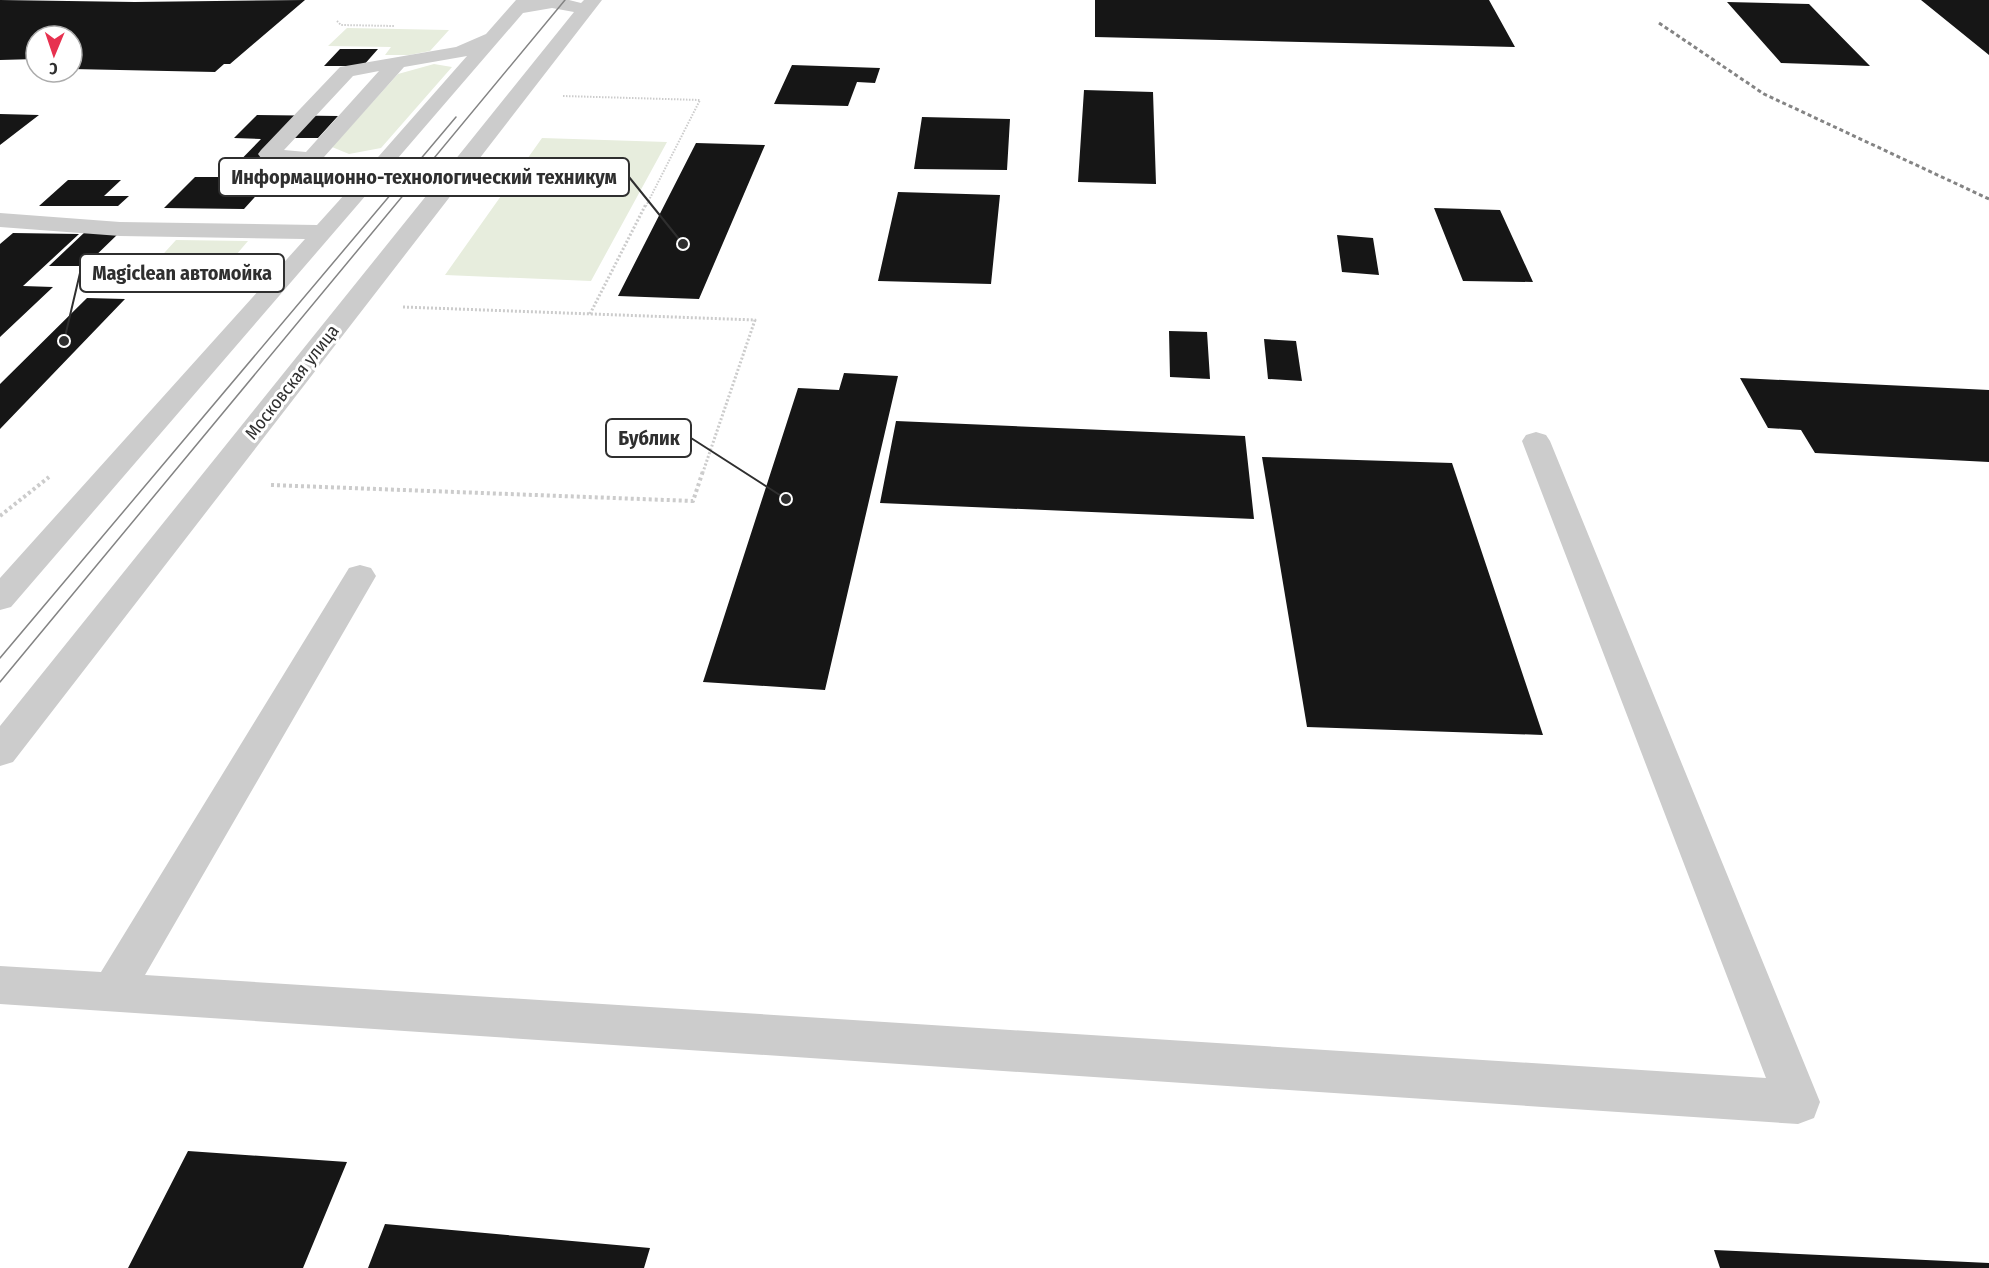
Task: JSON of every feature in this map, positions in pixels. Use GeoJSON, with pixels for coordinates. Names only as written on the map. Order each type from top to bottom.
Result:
{"type":"FeatureCollection","features":[{"type":"Feature","properties":{"kind":"street","name":"Московская улица"},"geometry":{"type":"LineString","coordinates":[[0,599],[368,182],[521,4],[560,0],[589,5]]}},
{"type":"Feature","properties":{"kind":"street","name":"Московская улица"},"geometry":{"type":"LineString","coordinates":[[0,752],[589,5]]}},
{"type":"Feature","properties":{"kind":"street"},"geometry":{"type":"LineString","coordinates":[[368,182],[312,159],[268,154],[347,71],[461,52],[491,39]]}},
{"type":"Feature","properties":{"kind":"street"},"geometry":{"type":"LineString","coordinates":[[312,159],[398,62]]}},
{"type":"Feature","properties":{"kind":"street"},"geometry":{"type":"LineString","coordinates":[[3,222],[120,229],[322,232]]}},
{"type":"Feature","properties":{"kind":"street"},"geometry":{"type":"LineString","coordinates":[[0,985],[1798,1102],[1536,441]]}},
{"type":"Feature","properties":{"kind":"street"},"geometry":{"type":"LineString","coordinates":[[112,992],[360,576]]}},
{"type":"Feature","properties":{"kind":"path"},"geometry":{"type":"LineString","coordinates":[[557,96],[700,100],[590,314]]}},
{"type":"Feature","properties":{"kind":"path"},"geometry":{"type":"LineString","coordinates":[[272,485],[693,501],[755,320],[402,307]]}},
{"type":"Feature","properties":{"kind":"path"},"geometry":{"type":"LineString","coordinates":[[0,516],[51,476]]}},
{"type":"Feature","properties":{"kind":"green space"},"geometry":{"type":"Polygon","coordinates":[[[347,28],[449,30],[430,51],[409,55],[385,55],[391,47],[328,46],[347,28]]]}},
{"type":"Feature","properties":{"kind":"green space"},"geometry":{"type":"Polygon","coordinates":[[[434,64],[452,67],[381,148],[349,154],[332,147],[398,74],[434,64]]]}},
{"type":"Feature","properties":{"kind":"green space"},"geometry":{"type":"Polygon","coordinates":[[[542,138],[667,142],[591,281],[445,275],[542,138]]]}},
{"type":"Feature","properties":{"kind":"green space"},"geometry":{"type":"Polygon","coordinates":[[[176,240],[248,241],[212,283],[203,286],[135,285],[176,240]]]}},
{"type":"Feature","properties":{"kind":"building"},"geometry":{"type":"Polygon","coordinates":[[[0,0],[135,2],[305,0],[230,64],[224,64],[215,72],[84,69],[84,24],[24,24],[24,59],[0,60],[0,0]]]}},
{"type":"Feature","properties":{"kind":"building"},"geometry":{"type":"Polygon","coordinates":[[[1095,0],[1489,0],[1515,47],[1095,37],[1095,0]]]}},
{"type":"Feature","properties":{"kind":"building"},"geometry":{"type":"Polygon","coordinates":[[[1921,0],[1989,0],[1989,55],[1921,0]]]}},
{"type":"Feature","properties":{"kind":"building"},"geometry":{"type":"Polygon","coordinates":[[[1727,2],[1809,4],[1870,66],[1781,63],[1727,2]]]}},
{"type":"Feature","properties":{"kind":"building"},"geometry":{"type":"Polygon","coordinates":[[[340,49],[378,49],[363,66],[324,66],[340,49]]]}},
{"type":"Feature","properties":{"kind":"building"},"geometry":{"type":"Polygon","coordinates":[[[792,65],[880,68],[875,83],[857,82],[848,106],[774,104],[792,65]]]}},
{"type":"Feature","properties":{"kind":"building"},"geometry":{"type":"Polygon","coordinates":[[[1084,90],[1153,92],[1156,184],[1078,182],[1084,90]]]}},
{"type":"Feature","properties":{"kind":"building"},"geometry":{"type":"Polygon","coordinates":[[[0,114],[39,115],[0,145],[0,114]]]}},
{"type":"Feature","properties":{"kind":"building"},"geometry":{"type":"Polygon","coordinates":[[[257,115],[338,116],[318,138],[293,138],[256,178],[272,178],[244,209],[164,208],[195,177],[224,177],[261,139],[234,138],[257,115]]]}},
{"type":"Feature","properties":{"kind":"building"},"geometry":{"type":"Polygon","coordinates":[[[922,117],[1010,119],[1007,170],[914,169],[922,117]]]}},
{"type":"Feature","properties":{"kind":"building"},"geometry":{"type":"Polygon","coordinates":[[[696,143],[765,145],[699,299],[618,296],[696,143]]]}},
{"type":"Feature","properties":{"kind":"building"},"geometry":{"type":"Polygon","coordinates":[[[68,180],[121,180],[104,196],[129,196],[118,206],[39,206],[68,180]]]}},
{"type":"Feature","properties":{"kind":"building"},"geometry":{"type":"Polygon","coordinates":[[[898,192],[1000,195],[991,284],[878,281],[898,192]]]}},
{"type":"Feature","properties":{"kind":"building"},"geometry":{"type":"Polygon","coordinates":[[[1434,208],[1500,210],[1533,282],[1463,281],[1434,208]]]}},
{"type":"Feature","properties":{"kind":"building"},"geometry":{"type":"Polygon","coordinates":[[[86,231],[120,232],[85,266],[49,266],[86,231]]]}},
{"type":"Feature","properties":{"kind":"building"},"geometry":{"type":"Polygon","coordinates":[[[13,233],[79,234],[23,286],[53,287],[0,337],[0,244],[13,233]]]}},
{"type":"Feature","properties":{"kind":"building"},"geometry":{"type":"Polygon","coordinates":[[[1337,235],[1373,238],[1379,275],[1342,272],[1337,235]]]}},
{"type":"Feature","properties":{"kind":"building"},"geometry":{"type":"Polygon","coordinates":[[[87,298],[125,299],[0,429],[0,384],[87,298]]]}},
{"type":"Feature","properties":{"kind":"building"},"geometry":{"type":"Polygon","coordinates":[[[1169,331],[1207,332],[1210,379],[1170,377],[1169,331]]]}},
{"type":"Feature","properties":{"kind":"building"},"geometry":{"type":"Polygon","coordinates":[[[1264,339],[1296,341],[1302,381],[1268,379],[1264,339]]]}},
{"type":"Feature","properties":{"kind":"building"},"geometry":{"type":"Polygon","coordinates":[[[844,373],[898,376],[825,690],[703,682],[798,388],[839,390],[844,373]]]}},
{"type":"Feature","properties":{"kind":"building"},"geometry":{"type":"Polygon","coordinates":[[[1740,378],[1989,390],[1989,462],[1815,453],[1801,430],[1768,428],[1740,378]]]}},
{"type":"Feature","properties":{"kind":"building"},"geometry":{"type":"Polygon","coordinates":[[[896,421],[1245,436],[1254,519],[880,503],[896,421]]]}},
{"type":"Feature","properties":{"kind":"building"},"geometry":{"type":"Polygon","coordinates":[[[1262,457],[1452,463],[1543,735],[1307,727],[1262,457]]]}},
{"type":"Feature","properties":{"kind":"building"},"geometry":{"type":"Polygon","coordinates":[[[188,1151],[347,1162],[303,1268],[128,1268],[188,1151]]]}},
{"type":"Feature","properties":{"kind":"building"},"geometry":{"type":"Polygon","coordinates":[[[385,1224],[650,1248],[644,1268],[368,1268],[385,1224]]]}},
{"type":"Feature","properties":{"kind":"building"},"geometry":{"type":"Polygon","coordinates":[[[1714,1250],[1989,1263],[1989,1268],[1720,1268],[1714,1250]]]}},
{"type":"Feature","properties":{"kind":"tram line"},"geometry":{"type":"LineString","coordinates":[[0,682],[565,0]]}},
{"type":"Feature","properties":{"kind":"tram line"},"geometry":{"type":"LineString","coordinates":[[0,658],[456,117]]}},
{"type":"Feature","properties":{"kind":"railway"},"geometry":{"type":"LineString","coordinates":[[1659,23],[1764,94],[1989,199]]}},
{"type":"Feature","properties":{"kind":"place","name":"Информационно-технологический техникум"},"geometry":{"type":"Point","coordinates":[683,244]}},
{"type":"Feature","properties":{"kind":"place","name":"Magiclean автомойка"},"geometry":{"type":"Point","coordinates":[64,341]}},
{"type":"Feature","properties":{"kind":"place","name":"Бублик"},"geometry":{"type":"Point","coordinates":[786,499]}}]}
